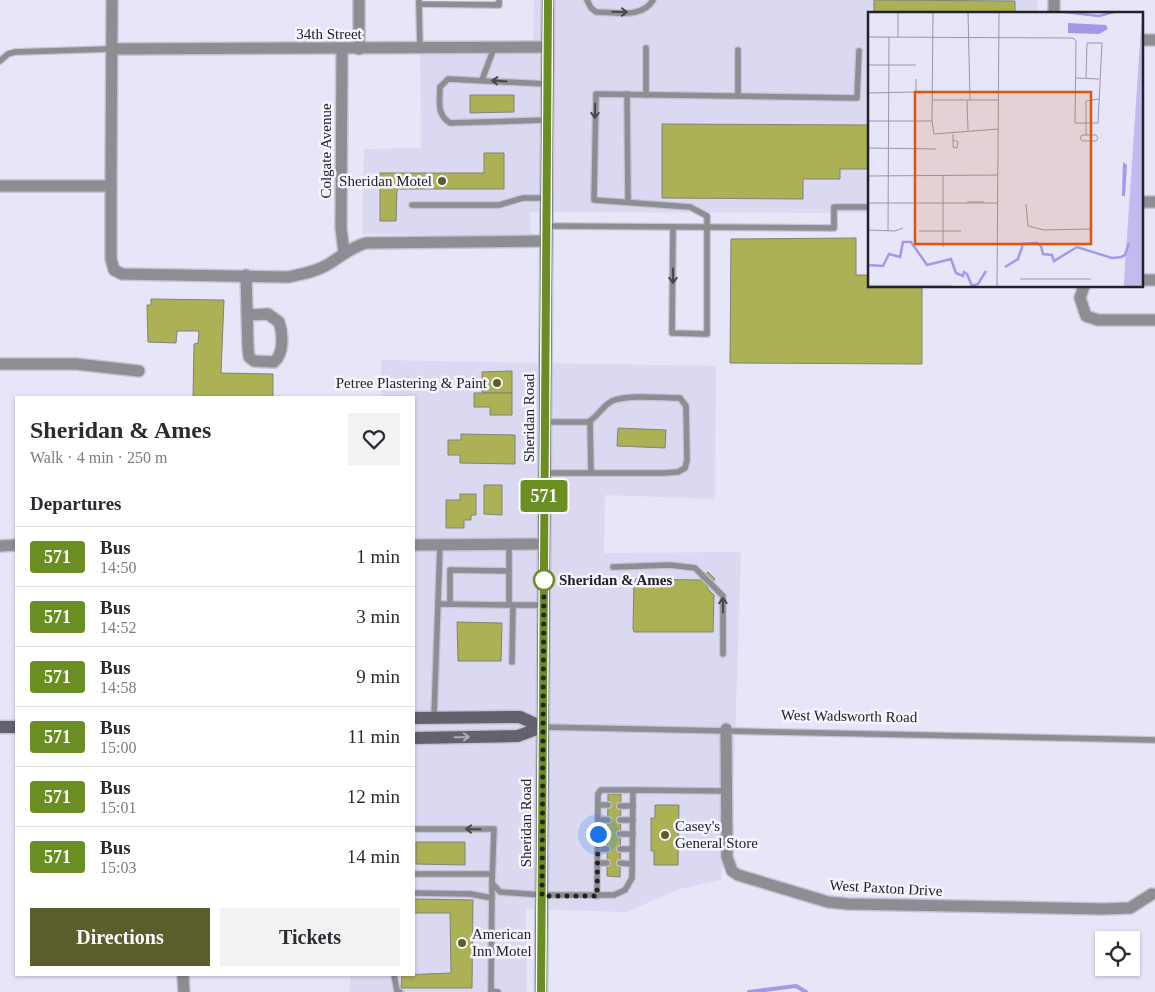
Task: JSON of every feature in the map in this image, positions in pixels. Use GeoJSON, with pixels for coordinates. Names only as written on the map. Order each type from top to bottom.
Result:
{"type":"FeatureCollection","features":[{"type":"Feature","properties":{"kind":"main road","name":"Sheridan Road"},"geometry":{"type":"LineString","coordinates":[[541,992],[548,0]]}},
{"type":"Feature","properties":{"kind":"main road","name":"West Wadsworth Road"},"geometry":{"type":"LineString","coordinates":[[415,718],[520,717],[542,727]]}},
{"type":"Feature","properties":{"kind":"main road"},"geometry":{"type":"LineString","coordinates":[[0,727],[15,727]]}},
{"type":"Feature","properties":{"kind":"main road","name":"West Wadsworth Road"},"geometry":{"type":"LineString","coordinates":[[415,738],[518,736],[542,727]]}},
{"type":"Feature","properties":{"kind":"street"},"geometry":{"type":"LineString","coordinates":[[112,0],[111,259],[114,270],[122,274],[288,277],[312,272],[326,266],[351,247],[366,243],[546,242]]}},
{"type":"Feature","properties":{"kind":"street"},"geometry":{"type":"LineString","coordinates":[[359,0],[359,49]]}},
{"type":"Feature","properties":{"kind":"street"},"geometry":{"type":"LineString","coordinates":[[1142,40],[1155,40]]}},
{"type":"Feature","properties":{"kind":"street","name":"34th Street"},"geometry":{"type":"LineString","coordinates":[[111,49],[548,47]]}},
{"type":"Feature","properties":{"kind":"street","name":"Colgate Avenue"},"geometry":{"type":"LineString","coordinates":[[342,49],[341,228],[344,252]]}},
{"type":"Feature","properties":{"kind":"street"},"geometry":{"type":"LineString","coordinates":[[0,186],[111,186]]}},
{"type":"Feature","properties":{"kind":"street"},"geometry":{"type":"LineString","coordinates":[[1142,202],[1155,202]]}},
{"type":"Feature","properties":{"kind":"street"},"geometry":{"type":"LineString","coordinates":[[246,275],[247,315],[249,357],[254,361],[274,362],[279,358],[281,349],[279,322],[268,314],[247,315]]}},
{"type":"Feature","properties":{"kind":"street"},"geometry":{"type":"LineString","coordinates":[[1142,280],[1155,280]]}},
{"type":"Feature","properties":{"kind":"street"},"geometry":{"type":"LineString","coordinates":[[1083,288],[1080,298],[1086,316],[1098,320],[1155,320]]}},
{"type":"Feature","properties":{"kind":"street"},"geometry":{"type":"LineString","coordinates":[[0,364],[76,364],[139,371]]}},
{"type":"Feature","properties":{"kind":"street"},"geometry":{"type":"LineString","coordinates":[[415,545],[544,544]]}},
{"type":"Feature","properties":{"kind":"street"},"geometry":{"type":"LineString","coordinates":[[0,546],[15,546]]}},
{"type":"Feature","properties":{"kind":"street","name":"West Paxton Drive"},"geometry":{"type":"LineString","coordinates":[[726,730],[727,857],[732,871],[738,875],[828,902],[848,904],[1103,909],[1130,908],[1152,894]]}},
{"type":"Feature","properties":{"kind":"street"},"geometry":{"type":"LineString","coordinates":[[184,976],[184,992]]}},
{"type":"Feature","properties":{"kind":"lane"},"geometry":{"type":"LineString","coordinates":[[420,48],[419,2],[500,5],[499,0]]}},
{"type":"Feature","properties":{"kind":"lane"},"geometry":{"type":"LineString","coordinates":[[587,0],[591,8],[596,12],[640,12],[648,9],[653,0]]}},
{"type":"Feature","properties":{"kind":"lane"},"geometry":{"type":"LineString","coordinates":[[482,80],[494,48]]}},
{"type":"Feature","properties":{"kind":"lane"},"geometry":{"type":"LineString","coordinates":[[646,48],[646,95]]}},
{"type":"Feature","properties":{"kind":"lane"},"geometry":{"type":"LineString","coordinates":[[0,61],[8,54],[15,52],[111,49]]}},
{"type":"Feature","properties":{"kind":"lane"},"geometry":{"type":"LineString","coordinates":[[738,50],[738,96]]}},
{"type":"Feature","properties":{"kind":"lane"},"geometry":{"type":"LineString","coordinates":[[673,227],[672,333],[706,334],[707,216],[690,207],[594,200],[596,94],[857,98],[859,51]]}},
{"type":"Feature","properties":{"kind":"lane"},"geometry":{"type":"LineString","coordinates":[[547,84],[448,79],[440,87],[439,109],[443,118],[450,123],[547,120]]}},
{"type":"Feature","properties":{"kind":"lane"},"geometry":{"type":"LineString","coordinates":[[627,94],[628,202]]}},
{"type":"Feature","properties":{"kind":"lane"},"geometry":{"type":"LineString","coordinates":[[412,205],[499,205],[523,198],[546,198]]}},
{"type":"Feature","properties":{"kind":"lane"},"geometry":{"type":"LineString","coordinates":[[546,226],[834,228],[834,207],[868,207]]}},
{"type":"Feature","properties":{"kind":"lane"},"geometry":{"type":"LineString","coordinates":[[544,473],[678,472],[685,468],[687,460],[686,406],[680,398],[613,401],[590,420],[545,422]]}},
{"type":"Feature","properties":{"kind":"lane"},"geometry":{"type":"LineString","coordinates":[[590,420],[591,473]]}},
{"type":"Feature","properties":{"kind":"lane"},"geometry":{"type":"LineString","coordinates":[[509,544],[512,662]]}},
{"type":"Feature","properties":{"kind":"lane"},"geometry":{"type":"LineString","coordinates":[[434,717],[440,545]]}},
{"type":"Feature","properties":{"kind":"lane"},"geometry":{"type":"LineString","coordinates":[[613,568],[670,565],[695,568],[722,596],[723,654]]}},
{"type":"Feature","properties":{"kind":"lane"},"geometry":{"type":"LineString","coordinates":[[450,604],[450,570],[509,571]]}},
{"type":"Feature","properties":{"kind":"lane"},"geometry":{"type":"LineString","coordinates":[[438,604],[543,605]]}},
{"type":"Feature","properties":{"kind":"lane","name":"West Wadsworth Road"},"geometry":{"type":"LineString","coordinates":[[542,727],[1155,740]]}},
{"type":"Feature","properties":{"kind":"lane"},"geometry":{"type":"LineString","coordinates":[[597,896],[598,794],[601,790],[727,791]]}},
{"type":"Feature","properties":{"kind":"lane"},"geometry":{"type":"LineString","coordinates":[[492,883],[500,892],[542,896],[614,895],[625,890],[632,878],[633,790]]}},
{"type":"Feature","properties":{"kind":"lane"},"geometry":{"type":"LineString","coordinates":[[598,805],[608,805]]}},
{"type":"Feature","properties":{"kind":"lane"},"geometry":{"type":"LineString","coordinates":[[620,806],[633,806]]}},
{"type":"Feature","properties":{"kind":"lane"},"geometry":{"type":"LineString","coordinates":[[598,820],[608,820]]}},
{"type":"Feature","properties":{"kind":"lane"},"geometry":{"type":"LineString","coordinates":[[620,820],[632,820]]}},
{"type":"Feature","properties":{"kind":"lane"},"geometry":{"type":"LineString","coordinates":[[415,829],[494,829],[494,867],[491,874],[489,992],[498,992]]}},
{"type":"Feature","properties":{"kind":"lane"},"geometry":{"type":"LineString","coordinates":[[598,834],[608,834]]}},
{"type":"Feature","properties":{"kind":"lane"},"geometry":{"type":"LineString","coordinates":[[620,834],[632,834]]}},
{"type":"Feature","properties":{"kind":"lane"},"geometry":{"type":"LineString","coordinates":[[598,849],[608,849]]}},
{"type":"Feature","properties":{"kind":"lane"},"geometry":{"type":"LineString","coordinates":[[620,849],[632,849]]}},
{"type":"Feature","properties":{"kind":"lane"},"geometry":{"type":"LineString","coordinates":[[598,863],[607,863]]}},
{"type":"Feature","properties":{"kind":"lane"},"geometry":{"type":"LineString","coordinates":[[620,863],[632,864]]}},
{"type":"Feature","properties":{"kind":"lane"},"geometry":{"type":"LineString","coordinates":[[415,874],[491,874]]}},
{"type":"Feature","properties":{"kind":"lane"},"geometry":{"type":"LineString","coordinates":[[415,893],[471,894],[492,898]]}},
{"type":"Feature","properties":{"kind":"lane"},"geometry":{"type":"LineString","coordinates":[[394,976],[397,991],[400,992]]}},
{"type":"Feature","properties":{"kind":"shaded area"},"geometry":{"type":"Polygon","coordinates":[[[534,0],[1038,0],[1037,12],[868,12],[868,213],[530,212],[531,237],[362,234],[364,149],[421,148],[420,41],[533,42],[534,0]]]}},
{"type":"Feature","properties":{"kind":"shaded area"},"geometry":{"type":"Polygon","coordinates":[[[381,360],[716,366],[715,499],[605,495],[604,553],[741,552],[734,772],[721,880],[680,889],[626,912],[526,909],[527,992],[349,992],[351,976],[415,976],[415,396],[381,396],[381,360]]]}},
{"type":"Feature","properties":{"kind":"building"},"geometry":{"type":"Polygon","coordinates":[[[874,0],[1015,1],[1015,12],[874,12],[874,0]]]}},
{"type":"Feature","properties":{"kind":"building"},"geometry":{"type":"Polygon","coordinates":[[[470,95],[514,95],[514,112],[470,113],[470,95]]]}},
{"type":"Feature","properties":{"kind":"building"},"geometry":{"type":"Polygon","coordinates":[[[662,124],[868,125],[868,169],[840,169],[840,179],[803,179],[803,199],[662,198],[662,124]]]}},
{"type":"Feature","properties":{"kind":"building","name":"Sheridan Motel"},"geometry":{"type":"Polygon","coordinates":[[[484,153],[504,153],[504,189],[397,189],[396,221],[380,221],[380,173],[484,173],[484,153]]]}},
{"type":"Feature","properties":{"kind":"building"},"geometry":{"type":"Polygon","coordinates":[[[856,238],[856,275],[868,275],[868,288],[922,288],[922,364],[730,363],[731,239],[856,238]]]}},
{"type":"Feature","properties":{"kind":"building"},"geometry":{"type":"Polygon","coordinates":[[[151,299],[224,300],[221,373],[273,374],[273,396],[193,396],[194,344],[198,343],[199,331],[177,331],[176,343],[148,342],[147,305],[151,305],[151,299]]]}},
{"type":"Feature","properties":{"kind":"building","name":"Petree Plastering & Paint"},"geometry":{"type":"Polygon","coordinates":[[[512,371],[512,393],[482,393],[482,372],[512,371]]]}},
{"type":"Feature","properties":{"kind":"building"},"geometry":{"type":"Polygon","coordinates":[[[474,393],[512,393],[512,415],[490,415],[490,407],[474,407],[474,393]]]}},
{"type":"Feature","properties":{"kind":"building"},"geometry":{"type":"Polygon","coordinates":[[[618,428],[666,430],[665,448],[617,446],[618,428]]]}},
{"type":"Feature","properties":{"kind":"building"},"geometry":{"type":"Polygon","coordinates":[[[461,434],[515,435],[515,464],[460,463],[460,455],[448,455],[448,440],[461,440],[461,434]]]}},
{"type":"Feature","properties":{"kind":"building"},"geometry":{"type":"Polygon","coordinates":[[[484,485],[502,485],[502,515],[484,514],[484,485]]]}},
{"type":"Feature","properties":{"kind":"building"},"geometry":{"type":"Polygon","coordinates":[[[460,494],[476,494],[476,515],[471,515],[471,520],[464,520],[464,528],[446,528],[446,500],[460,500],[460,494]]]}},
{"type":"Feature","properties":{"kind":"building"},"geometry":{"type":"Polygon","coordinates":[[[708,572],[715,579],[707,588],[714,595],[713,632],[634,632],[634,579],[700,580],[708,572]]]}},
{"type":"Feature","properties":{"kind":"building"},"geometry":{"type":"Polygon","coordinates":[[[457,622],[502,623],[501,661],[458,661],[457,622]]]}},
{"type":"Feature","properties":{"kind":"building"},"geometry":{"type":"Polygon","coordinates":[[[608,794],[621,794],[620,877],[607,876],[608,794]]]}},
{"type":"Feature","properties":{"kind":"building","name":"Casey's General Store"},"geometry":{"type":"Polygon","coordinates":[[[655,805],[679,805],[678,865],[654,865],[654,851],[651,851],[651,818],[655,818],[655,805]]]}},
{"type":"Feature","properties":{"kind":"building"},"geometry":{"type":"Polygon","coordinates":[[[416,842],[465,842],[465,865],[416,864],[416,842]]]}},
{"type":"Feature","properties":{"kind":"building","name":"American Inn Motel"},"geometry":{"type":"Polygon","coordinates":[[[415,899],[473,900],[472,988],[401,988],[402,976],[451,973],[450,913],[415,913],[415,899]]]}},
{"type":"Feature","properties":{"kind":"waterway"},"geometry":{"type":"LineString","coordinates":[[749,992],[796,986],[806,992]]}},
{"type":"Feature","properties":{"kind":"bus line","name":"571"},"geometry":{"type":"LineString","coordinates":[[541,992],[548,0]]}},
{"type":"Feature","properties":{"kind":"place","name":"Sheridan Motel"},"geometry":{"type":"Point","coordinates":[442,181]}},
{"type":"Feature","properties":{"kind":"place","name":"Petree Plastering & Paint"},"geometry":{"type":"Point","coordinates":[497,383]}},
{"type":"Feature","properties":{"kind":"place","name":"Sheridan & Ames"},"geometry":{"type":"Point","coordinates":[544,580]}},
{"type":"Feature","properties":{"kind":"place","name":"Casey's General Store"},"geometry":{"type":"Point","coordinates":[665,835]}},
{"type":"Feature","properties":{"kind":"place","name":"American Inn Motel"},"geometry":{"type":"Point","coordinates":[462,943]}},
{"type":"Feature","properties":{"kind":"route"},"geometry":{"type":"LineString","coordinates":[[544,580],[544,575],[542,896],[597,896],[598,834]]}}]}
